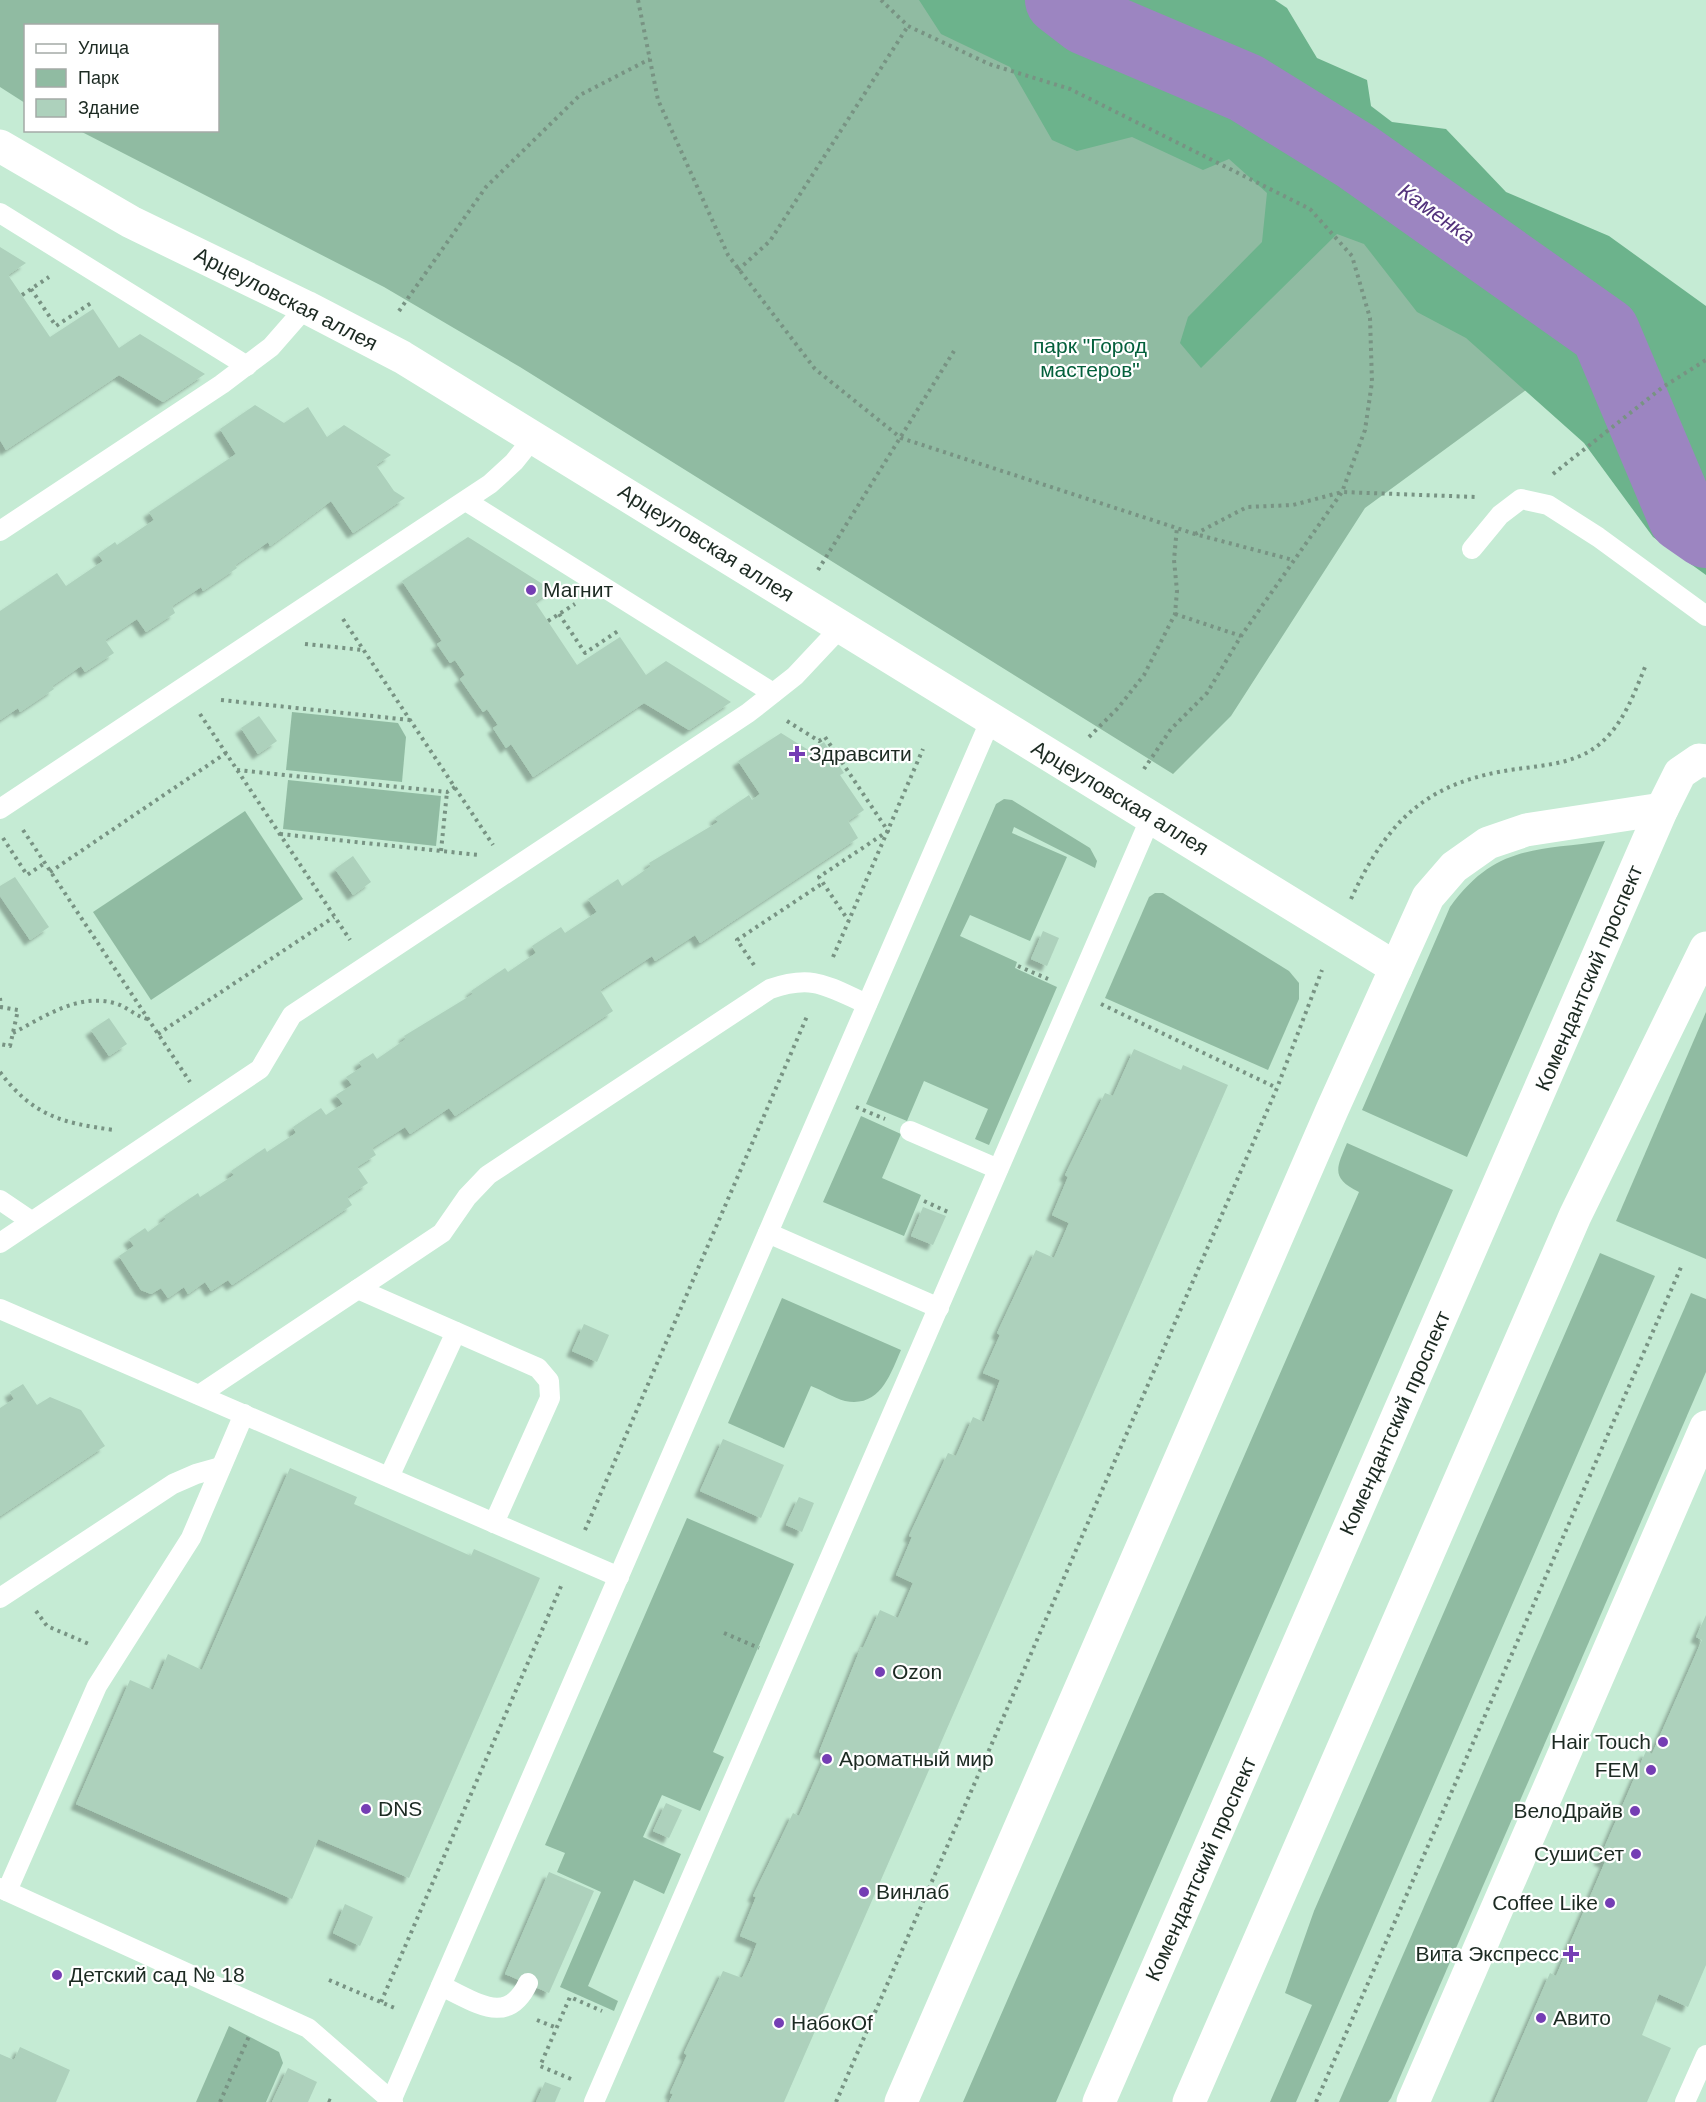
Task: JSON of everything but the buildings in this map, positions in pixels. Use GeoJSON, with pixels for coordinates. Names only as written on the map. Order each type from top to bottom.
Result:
{"type":"FeatureCollection","features":[{"type":"Feature","properties":{"kind":"street","name":"Арцеуловская аллея"},"geometry":{"type":"LineString","coordinates":[[0,147],[132,222],[402,357],[1396,968]]}},
{"type":"Feature","properties":{"kind":"street","name":"Комендантский проспект"},"geometry":{"type":"LineString","coordinates":[[1099,2102],[1662,809],[1680,773],[1700,760],[1706,761]]}},
{"type":"Feature","properties":{"kind":"street"},"geometry":{"type":"LineString","coordinates":[[901,2102],[1428,897],[1454,867],[1488,843],[1526,830],[1662,809]]}},
{"type":"Feature","properties":{"kind":"street"},"geometry":{"type":"LineString","coordinates":[[1189,2102],[1575,1216],[1706,948]]}},
{"type":"Feature","properties":{"kind":"street"},"geometry":{"type":"LineString","coordinates":[[1413,2102],[1706,1427]]}},
{"type":"Feature","properties":{"kind":"lane"},"geometry":{"type":"LineString","coordinates":[[0,213],[247,366]]}},
{"type":"Feature","properties":{"kind":"lane"},"geometry":{"type":"LineString","coordinates":[[0,531],[247,366],[271,346],[306,307]]}},
{"type":"Feature","properties":{"kind":"lane"},"geometry":{"type":"LineString","coordinates":[[3,807],[185,692],[257,639],[466,501],[490,484],[514,462],[534,437]]}},
{"type":"Feature","properties":{"kind":"lane"},"geometry":{"type":"LineString","coordinates":[[1472,549],[1500,515],[1521,499],[1548,505],[1598,537],[1706,616]]}},
{"type":"Feature","properties":{"kind":"lane"},"geometry":{"type":"LineString","coordinates":[[466,501],[645,613],[766,698]]}},
{"type":"Feature","properties":{"kind":"lane"},"geometry":{"type":"LineString","coordinates":[[0,1243],[260,1069],[292,1015],[366,965],[506,864],[766,698],[795,676],[841,627]]}},
{"type":"Feature","properties":{"kind":"lane"},"geometry":{"type":"LineString","coordinates":[[244,1414],[191,1538],[97,1686],[4,1889],[308,2028],[392,2102],[991,719]]}},
{"type":"Feature","properties":{"kind":"lane"},"geometry":{"type":"LineString","coordinates":[[597,2097],[1151,818]]}},
{"type":"Feature","properties":{"kind":"lane"},"geometry":{"type":"LineString","coordinates":[[199,1395],[442,1233],[467,1197],[488,1175],[770,989],[795,980],[821,984],[867,1004]]}},
{"type":"Feature","properties":{"kind":"lane"},"geometry":{"type":"LineString","coordinates":[[910,1131],[998,1169]]}},
{"type":"Feature","properties":{"kind":"lane"},"geometry":{"type":"LineString","coordinates":[[0,1200],[31,1221]]}},
{"type":"Feature","properties":{"kind":"lane"},"geometry":{"type":"LineString","coordinates":[[768,1233],[939,1308]]}},
{"type":"Feature","properties":{"kind":"lane"},"geometry":{"type":"LineString","coordinates":[[358,1289],[538,1368],[549,1381],[550,1398],[494,1523]]}},
{"type":"Feature","properties":{"kind":"lane"},"geometry":{"type":"LineString","coordinates":[[0,1309],[619,1577]]}},
{"type":"Feature","properties":{"kind":"lane"},"geometry":{"type":"LineString","coordinates":[[389,1477],[456,1332]]}},
{"type":"Feature","properties":{"kind":"lane"},"geometry":{"type":"LineString","coordinates":[[0,1598],[173,1484],[221,1467]]}},
{"type":"Feature","properties":{"kind":"lane"},"geometry":{"type":"LineString","coordinates":[[441,1986],[494,2009],[509,2008],[521,1998],[528,1983]]}},
{"type":"Feature","properties":{"kind":"lane"},"geometry":{"type":"LineString","coordinates":[[1685,2102],[1706,2055]]}},
{"type":"Feature","properties":{"kind":"path"},"geometry":{"type":"LineString","coordinates":[[638,0],[658,100],[728,255],[815,369],[901,438],[1195,534],[1293,560]]}},
{"type":"Feature","properties":{"kind":"path"},"geometry":{"type":"LineString","coordinates":[[881,0],[908,27],[989,64],[1070,89],[1310,209],[1352,256],[1370,318],[1372,382],[1365,430],[1342,492],[1241,636],[1207,693],[1171,729],[1143,771]]}},
{"type":"Feature","properties":{"kind":"path"},"geometry":{"type":"LineString","coordinates":[[738,270],[770,241],[908,27]]}},
{"type":"Feature","properties":{"kind":"path"},"geometry":{"type":"LineString","coordinates":[[399,311],[486,187],[580,95],[650,59]]}},
{"type":"Feature","properties":{"kind":"path"},"geometry":{"type":"LineString","coordinates":[[31,289],[56,326],[117,285]]}},
{"type":"Feature","properties":{"kind":"path"},"geometry":{"type":"LineString","coordinates":[[799,601],[954,351]]}},
{"type":"Feature","properties":{"kind":"path"},"geometry":{"type":"LineString","coordinates":[[1195,534],[1247,507],[1293,505],[1342,492],[1521,499],[1664,387],[1706,360]]}},
{"type":"Feature","properties":{"kind":"path"},"geometry":{"type":"LineString","coordinates":[[1089,737],[1118,708],[1144,675],[1175,614],[1177,591],[1174,560],[1177,527]]}},
{"type":"Feature","properties":{"kind":"path"},"geometry":{"type":"LineString","coordinates":[[326,593],[506,864]]}},
{"type":"Feature","properties":{"kind":"path"},"geometry":{"type":"LineString","coordinates":[[560,614],[585,653],[645,613]]}},
{"type":"Feature","properties":{"kind":"path"},"geometry":{"type":"LineString","coordinates":[[1175,614],[1241,636]]}},
{"type":"Feature","properties":{"kind":"path"},"geometry":{"type":"LineString","coordinates":[[257,639],[364,650]]}},
{"type":"Feature","properties":{"kind":"path"},"geometry":{"type":"LineString","coordinates":[[1351,900],[1369,860],[1395,826],[1432,794],[1483,774],[1574,760],[1602,742],[1622,721],[1646,667]]}},
{"type":"Feature","properties":{"kind":"path"},"geometry":{"type":"LineString","coordinates":[[185,692],[411,720]]}},
{"type":"Feature","properties":{"kind":"path"},"geometry":{"type":"LineString","coordinates":[[185,692],[366,965]]}},
{"type":"Feature","properties":{"kind":"path"},"geometry":{"type":"LineString","coordinates":[[766,698],[819,741],[825,737],[888,831]]}},
{"type":"Feature","properties":{"kind":"path"},"geometry":{"type":"LineString","coordinates":[[381,2002],[923,749]]}},
{"type":"Feature","properties":{"kind":"path"},"geometry":{"type":"LineString","coordinates":[[50,872],[226,753]]}},
{"type":"Feature","properties":{"kind":"path"},"geometry":{"type":"LineString","coordinates":[[237,770],[447,792],[455,787]]}},
{"type":"Feature","properties":{"kind":"path"},"geometry":{"type":"LineString","coordinates":[[441,851],[447,792]]}},
{"type":"Feature","properties":{"kind":"path"},"geometry":{"type":"LineString","coordinates":[[3,807],[45,863],[205,1105]]}},
{"type":"Feature","properties":{"kind":"path"},"geometry":{"type":"LineString","coordinates":[[849,921],[819,877],[888,831]]}},
{"type":"Feature","properties":{"kind":"path"},"geometry":{"type":"LineString","coordinates":[[0,834],[27,875],[45,863]]}},
{"type":"Feature","properties":{"kind":"path"},"geometry":{"type":"LineString","coordinates":[[280,834],[441,851],[506,864]]}},
{"type":"Feature","properties":{"kind":"path"},"geometry":{"type":"LineString","coordinates":[[770,989],[737,940],[824,883]]}},
{"type":"Feature","properties":{"kind":"path"},"geometry":{"type":"LineString","coordinates":[[158,1034],[334,917]]}},
{"type":"Feature","properties":{"kind":"path"},"geometry":{"type":"LineString","coordinates":[[836,2102],[1277,1088],[1322,970]]}},
{"type":"Feature","properties":{"kind":"path"},"geometry":{"type":"LineString","coordinates":[[1075,993],[1277,1088]]}},
{"type":"Feature","properties":{"kind":"path"},"geometry":{"type":"LineString","coordinates":[[0,998],[0,1007],[18,1010],[10,1046],[0,1044]]}},
{"type":"Feature","properties":{"kind":"path"},"geometry":{"type":"LineString","coordinates":[[13,1033],[83,1000],[101,999],[121,1005],[137,1016],[148,1019]]}},
{"type":"Feature","properties":{"kind":"path"},"geometry":{"type":"LineString","coordinates":[[0,1072],[16,1094],[41,1112],[72,1124],[124,1131],[145,1145]]}},
{"type":"Feature","properties":{"kind":"path"},"geometry":{"type":"LineString","coordinates":[[1316,2102],[1682,1264]]}},
{"type":"Feature","properties":{"kind":"path"},"geometry":{"type":"LineString","coordinates":[[19,1585],[47,1626],[116,1656]]}},
{"type":"Feature","properties":{"kind":"path"},"geometry":{"type":"LineString","coordinates":[[724,1633],[786,1660]]}},
{"type":"Feature","properties":{"kind":"path"},"geometry":{"type":"LineString","coordinates":[[329,1980],[426,2022]]}},
{"type":"Feature","properties":{"kind":"path"},"geometry":{"type":"LineString","coordinates":[[597,2097],[540,2066],[570,1997],[628,2023]]}},
{"type":"Feature","properties":{"kind":"path"},"geometry":{"type":"LineString","coordinates":[[220,2102],[262,2007]]}},
{"type":"Feature","properties":{"kind":"green space","name":"парк \"Город мастеров\""},"geometry":{"type":"Polygon","coordinates":[[[0,0],[1060,0],[1605,332],[1365,508],[1231,716],[1173,774],[520,367],[384,287],[82,132],[219,132],[219,24],[24,24],[24,102],[0,87],[0,0]]]}},
{"type":"Feature","properties":{"kind":"green space"},"geometry":{"type":"Polygon","coordinates":[[[919,0],[1275,0],[1287,8],[1317,58],[1367,80],[1371,106],[1392,122],[1446,129],[1506,192],[1609,236],[1706,306],[1706,575],[1653,537],[1584,443],[1466,338],[1417,312],[1364,244],[1337,234],[1201,368],[1180,343],[1188,317],[1262,242],[1267,193],[1229,159],[1203,170],[1132,137],[1077,151],[1052,140],[1010,67],[941,34],[919,0]]]}},
{"type":"Feature","properties":{"kind":"green space"},"geometry":{"type":"Polygon","coordinates":[[[292,712],[398,723],[406,737],[402,782],[286,770],[292,712]]]}},
{"type":"Feature","properties":{"kind":"green space"},"geometry":{"type":"Polygon","coordinates":[[[288,780],[441,796],[436,846],[283,829],[288,780]]]}},
{"type":"Feature","properties":{"kind":"green space"},"geometry":{"type":"Polygon","coordinates":[[[1004,799],[1012,800],[1090,848],[1097,861],[1095,868],[1014,827],[1012,833],[1067,857],[1030,941],[970,915],[960,936],[1017,962],[1015,968],[1057,987],[989,1145],[975,1139],[988,1109],[924,1081],[907,1121],[866,1104],[996,804],[1004,799]]]}},
{"type":"Feature","properties":{"kind":"green space"},"geometry":{"type":"Polygon","coordinates":[[[245,811],[303,899],[151,1000],[93,912],[245,811]]]}},
{"type":"Feature","properties":{"kind":"green space"},"geometry":{"type":"Polygon","coordinates":[[[1605,841],[1467,1157],[1362,1110],[1450,907],[1467,887],[1483,872],[1518,854],[1605,841]]]}},
{"type":"Feature","properties":{"kind":"green space"},"geometry":{"type":"Polygon","coordinates":[[[1155,893],[1163,893],[1289,971],[1299,983],[1299,999],[1268,1070],[1105,998],[1149,897],[1155,893]]]}},
{"type":"Feature","properties":{"kind":"green space"},"geometry":{"type":"Polygon","coordinates":[[[1706,1012],[1706,1259],[1616,1221],[1706,1012]]]}},
{"type":"Feature","properties":{"kind":"green space"},"geometry":{"type":"Polygon","coordinates":[[[861,1116],[901,1134],[882,1178],[921,1195],[904,1236],[823,1202],[861,1116]]]}},
{"type":"Feature","properties":{"kind":"green space"},"geometry":{"type":"Polygon","coordinates":[[[1347,1143],[1453,1190],[1056,2102],[963,2102],[1359,1192],[1344,1182],[1338,1172],[1347,1143]]]}},
{"type":"Feature","properties":{"kind":"green space"},"geometry":{"type":"Polygon","coordinates":[[[1600,1253],[1655,1276],[1296,2102],[1270,2102],[1312,2005],[1285,1993],[1314,1911],[1600,1253]]]}},
{"type":"Feature","properties":{"kind":"green space"},"geometry":{"type":"Polygon","coordinates":[[[1691,1293],[1706,1299],[1706,1372],[1391,2098],[1388,2102],[1339,2102],[1691,1293]]]}},
{"type":"Feature","properties":{"kind":"green space"},"geometry":{"type":"Polygon","coordinates":[[[782,1298],[901,1350],[882,1388],[867,1400],[845,1401],[811,1386],[784,1448],[728,1423],[782,1298]]]}},
{"type":"Feature","properties":{"kind":"green space"},"geometry":{"type":"Polygon","coordinates":[[[687,1518],[794,1564],[713,1752],[724,1757],[700,1811],[662,1795],[643,1837],[681,1854],[664,1894],[634,1880],[588,1986],[618,2001],[614,2011],[560,1987],[601,1892],[557,1872],[565,1853],[545,1845],[687,1518]]]}},
{"type":"Feature","properties":{"kind":"green space"},"geometry":{"type":"Polygon","coordinates":[[[229,2026],[279,2052],[283,2063],[266,2102],[196,2102],[229,2026]]]}},
{"type":"Feature","properties":{"kind":"waterway","name":"Каменка"},"geometry":{"type":"LineString","coordinates":[[1060,0],[1086,20],[1246,88],[1356,156],[1605,332],[1683,517],[1706,533]]}},
{"type":"Feature","properties":{"kind":"place","name":"Магнит"},"geometry":{"type":"Point","coordinates":[531,590]}},
{"type":"Feature","properties":{"kind":"place","name":"Здравсити"},"geometry":{"type":"Point","coordinates":[797,754]}},
{"type":"Feature","properties":{"kind":"place","name":"Ozon"},"geometry":{"type":"Point","coordinates":[880,1672]}},
{"type":"Feature","properties":{"kind":"place","name":"Hair Touch"},"geometry":{"type":"Point","coordinates":[1663,1742]}},
{"type":"Feature","properties":{"kind":"place","name":"Ароматный мир"},"geometry":{"type":"Point","coordinates":[827,1759]}},
{"type":"Feature","properties":{"kind":"place","name":"FEM"},"geometry":{"type":"Point","coordinates":[1651,1770]}},
{"type":"Feature","properties":{"kind":"place","name":"DNS"},"geometry":{"type":"Point","coordinates":[366,1809]}},
{"type":"Feature","properties":{"kind":"place","name":"ВелоДрайв"},"geometry":{"type":"Point","coordinates":[1635,1811]}},
{"type":"Feature","properties":{"kind":"place","name":"СушиСет"},"geometry":{"type":"Point","coordinates":[1636,1854]}},
{"type":"Feature","properties":{"kind":"place","name":"Винлаб"},"geometry":{"type":"Point","coordinates":[864,1892]}},
{"type":"Feature","properties":{"kind":"place","name":"Coffee Like"},"geometry":{"type":"Point","coordinates":[1610,1903]}},
{"type":"Feature","properties":{"kind":"place","name":"Вита Экспресс"},"geometry":{"type":"Point","coordinates":[1571,1954]}},
{"type":"Feature","properties":{"kind":"place","name":"Детский сад № 18"},"geometry":{"type":"Point","coordinates":[57,1975]}},
{"type":"Feature","properties":{"kind":"place","name":"Авито"},"geometry":{"type":"Point","coordinates":[1541,2018]}},
{"type":"Feature","properties":{"kind":"place","name":"НабокOf"},"geometry":{"type":"Point","coordinates":[779,2023]}}]}
